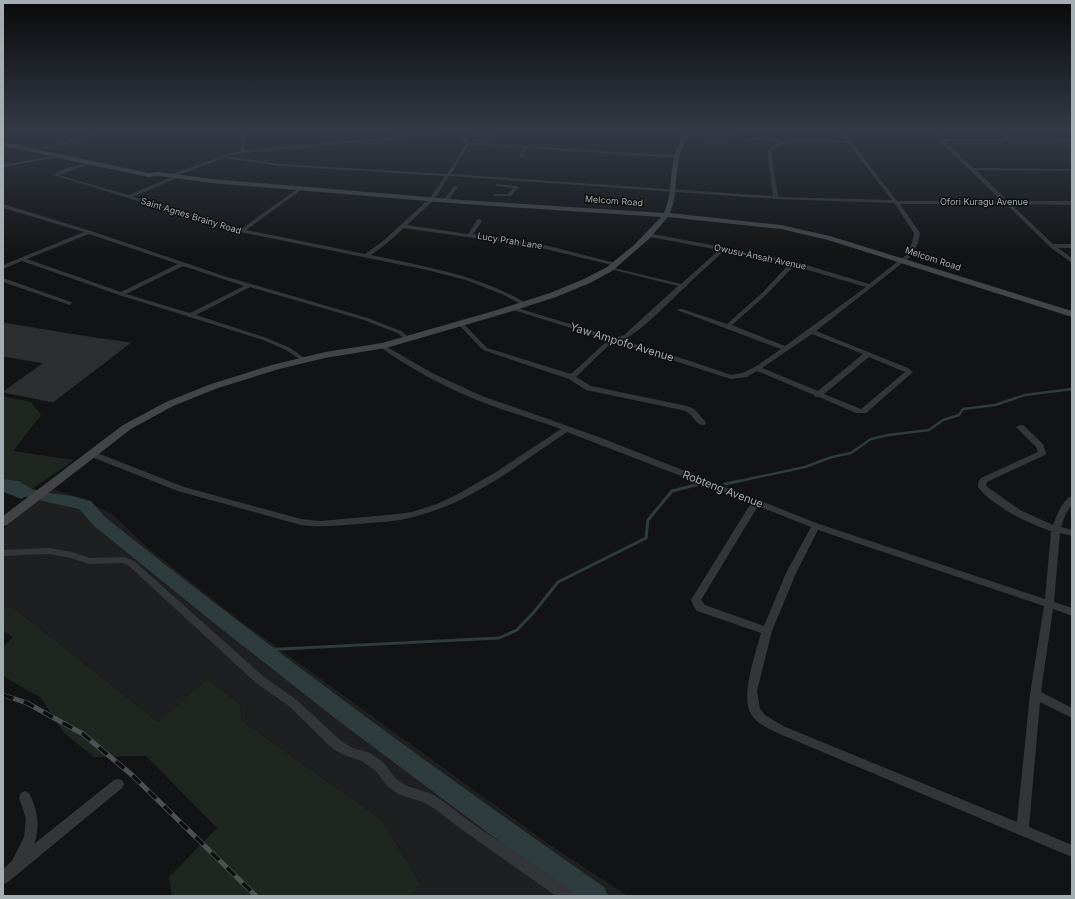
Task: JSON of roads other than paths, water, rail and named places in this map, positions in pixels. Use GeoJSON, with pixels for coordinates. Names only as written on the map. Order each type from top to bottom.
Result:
{"type":"FeatureCollection","features":[{"type":"Feature","properties":{"kind":"main road"},"geometry":{"type":"LineString","coordinates":[[134,172],[148,175],[159,174]]}},
{"type":"Feature","properties":{"kind":"main road"},"geometry":{"type":"LineString","coordinates":[[3,522],[127,427],[167,405],[212,387],[304,360],[326,354],[382,346],[512,308],[581,283],[614,266],[666,215],[673,190],[675,172]]}},
{"type":"Feature","properties":{"kind":"main road","name":"Melcom Road"},"geometry":{"type":"LineString","coordinates":[[159,174],[174,177],[299,189],[498,205],[666,215],[781,227],[830,238],[1072,314]]}},
{"type":"Feature","properties":{"kind":"street","name":"Saint Agnes Brainy Road"},"geometry":{"type":"LineString","coordinates":[[61,172],[55,175],[242,231],[366,256],[475,281],[501,291],[524,304]]}},
{"type":"Feature","properties":{"kind":"street"},"geometry":{"type":"LineString","coordinates":[[128,197],[187,172]]}},
{"type":"Feature","properties":{"kind":"street","name":"Ofori Kuragu Avenue"},"geometry":{"type":"LineString","coordinates":[[410,172],[776,198],[896,202],[1072,203]]}},
{"type":"Feature","properties":{"kind":"street"},"geometry":{"type":"LineString","coordinates":[[772,172],[776,198]]}},
{"type":"Feature","properties":{"kind":"street"},"geometry":{"type":"LineString","coordinates":[[757,368],[811,331],[903,260],[912,250],[917,233],[896,202],[872,172]]}},
{"type":"Feature","properties":{"kind":"street"},"geometry":{"type":"LineString","coordinates":[[976,172],[1052,246],[1072,261]]}},
{"type":"Feature","properties":{"kind":"street"},"geometry":{"type":"LineString","coordinates":[[366,256],[403,226],[432,199],[448,174]]}},
{"type":"Feature","properties":{"kind":"street"},"geometry":{"type":"LineString","coordinates":[[495,195],[509,195],[517,187],[498,185]]}},
{"type":"Feature","properties":{"kind":"street"},"geometry":{"type":"LineString","coordinates":[[445,201],[456,187]]}},
{"type":"Feature","properties":{"kind":"street"},"geometry":{"type":"LineString","coordinates":[[242,231],[299,189]]}},
{"type":"Feature","properties":{"kind":"street"},"geometry":{"type":"LineString","coordinates":[[498,205],[502,196]]}},
{"type":"Feature","properties":{"kind":"street"},"geometry":{"type":"LineString","coordinates":[[3,206],[89,232],[250,285],[366,319],[399,332],[408,339]]}},
{"type":"Feature","properties":{"kind":"street"},"geometry":{"type":"LineString","coordinates":[[470,235],[479,222]]}},
{"type":"Feature","properties":{"kind":"street","name":"Lucy Prah Lane"},"geometry":{"type":"LineString","coordinates":[[403,226],[470,235],[560,250],[684,286]]}},
{"type":"Feature","properties":{"kind":"street"},"geometry":{"type":"LineString","coordinates":[[3,267],[89,232]]}},
{"type":"Feature","properties":{"kind":"street","name":"Owusu-Ansah Avenue"},"geometry":{"type":"LineString","coordinates":[[647,235],[724,248],[794,263],[870,286]]}},
{"type":"Feature","properties":{"kind":"street"},"geometry":{"type":"LineString","coordinates":[[1052,246],[1072,246]]}},
{"type":"Feature","properties":{"kind":"street"},"geometry":{"type":"LineString","coordinates":[[572,377],[603,347],[614,340],[626,336],[636,329],[724,248]]}},
{"type":"Feature","properties":{"kind":"street"},"geometry":{"type":"LineString","coordinates":[[23,260],[121,294],[266,339],[288,349],[304,360]]}},
{"type":"Feature","properties":{"kind":"street"},"geometry":{"type":"LineString","coordinates":[[728,326],[764,294],[794,263]]}},
{"type":"Feature","properties":{"kind":"street"},"geometry":{"type":"LineString","coordinates":[[121,294],[183,264]]}},
{"type":"Feature","properties":{"kind":"street"},"geometry":{"type":"LineString","coordinates":[[3,280],[69,303]]}},
{"type":"Feature","properties":{"kind":"street"},"geometry":{"type":"LineString","coordinates":[[190,316],[250,285]]}},
{"type":"Feature","properties":{"kind":"street","name":"Yaw Ampofo Avenue"},"geometry":{"type":"LineString","coordinates":[[512,308],[688,362],[731,377],[744,375],[757,368]]}},
{"type":"Feature","properties":{"kind":"street"},"geometry":{"type":"LineString","coordinates":[[680,310],[728,326],[785,348]]}},
{"type":"Feature","properties":{"kind":"street"},"geometry":{"type":"LineString","coordinates":[[460,323],[481,346],[490,352],[572,377],[589,388],[684,408],[691,411],[702,423]]}},
{"type":"Feature","properties":{"kind":"street"},"geometry":{"type":"LineString","coordinates":[[757,368],[859,412],[863,411],[909,372],[906,369],[811,331]]}},
{"type":"Feature","properties":{"kind":"street","name":"Robteng Avenue"},"geometry":{"type":"LineString","coordinates":[[382,346],[404,361],[479,398],[566,429],[816,526],[1072,612]]}},
{"type":"Feature","properties":{"kind":"street"},"geometry":{"type":"LineString","coordinates":[[818,395],[868,354]]}},
{"type":"Feature","properties":{"kind":"street"},"geometry":{"type":"LineString","coordinates":[[1020,427],[1040,446],[1042,453],[984,480],[982,487],[1016,513],[1056,530],[1072,533]]}},
{"type":"Feature","properties":{"kind":"street"},"geometry":{"type":"LineString","coordinates":[[92,454],[152,479],[195,493],[314,525],[405,516],[435,508],[490,479],[566,429]]}},
{"type":"Feature","properties":{"kind":"street"},"geometry":{"type":"LineString","coordinates":[[1022,830],[1035,694],[1049,605],[1056,530],[1062,512],[1072,499]]}},
{"type":"Feature","properties":{"kind":"street"},"geometry":{"type":"LineString","coordinates":[[756,502],[696,600],[697,604],[701,608],[767,631]]}},
{"type":"Feature","properties":{"kind":"street"},"geometry":{"type":"LineString","coordinates":[[816,526],[791,572],[767,631],[752,691],[755,711],[761,718],[779,729],[1072,851]]}},
{"type":"Feature","properties":{"kind":"street"},"geometry":{"type":"LineString","coordinates":[[3,553],[49,551],[72,555],[89,561],[113,559],[124,560],[131,563],[260,680],[293,703],[336,745],[350,752],[366,757],[380,767],[392,783],[404,791],[426,797],[439,805],[464,826],[567,896]]}},
{"type":"Feature","properties":{"kind":"street"},"geometry":{"type":"LineString","coordinates":[[1035,694],[1072,713]]}},
{"type":"Feature","properties":{"kind":"street"},"geometry":{"type":"LineString","coordinates":[[3,877],[118,784]]}},
{"type":"Feature","properties":{"kind":"street"},"geometry":{"type":"LineString","coordinates":[[16,867],[30,838],[32,819],[25,797]]}},
{"type":"Feature","properties":{"kind":"waterway"},"geometry":{"type":"LineString","coordinates":[[735,482],[805,467],[832,457],[851,453],[871,439],[888,435],[929,430],[943,420],[959,415],[963,409],[995,405],[1025,395],[1072,389]]}},
{"type":"Feature","properties":{"kind":"waterway"},"geometry":{"type":"LineString","coordinates":[[725,484],[739,481]]}},
{"type":"Feature","properties":{"kind":"waterway"},"geometry":{"type":"LineString","coordinates":[[261,650],[499,638],[517,630],[534,612],[558,582],[646,538],[648,520],[672,491],[699,484]]}},
{"type":"Feature","properties":{"kind":"waterway"},"geometry":{"type":"LineString","coordinates":[[3,487],[85,505],[99,521],[282,666],[468,806],[595,896]]}},
{"type":"Feature","properties":{"kind":"railway"},"geometry":{"type":"LineString","coordinates":[[3,695],[27,703],[83,734],[132,775],[256,896]]}}]}
